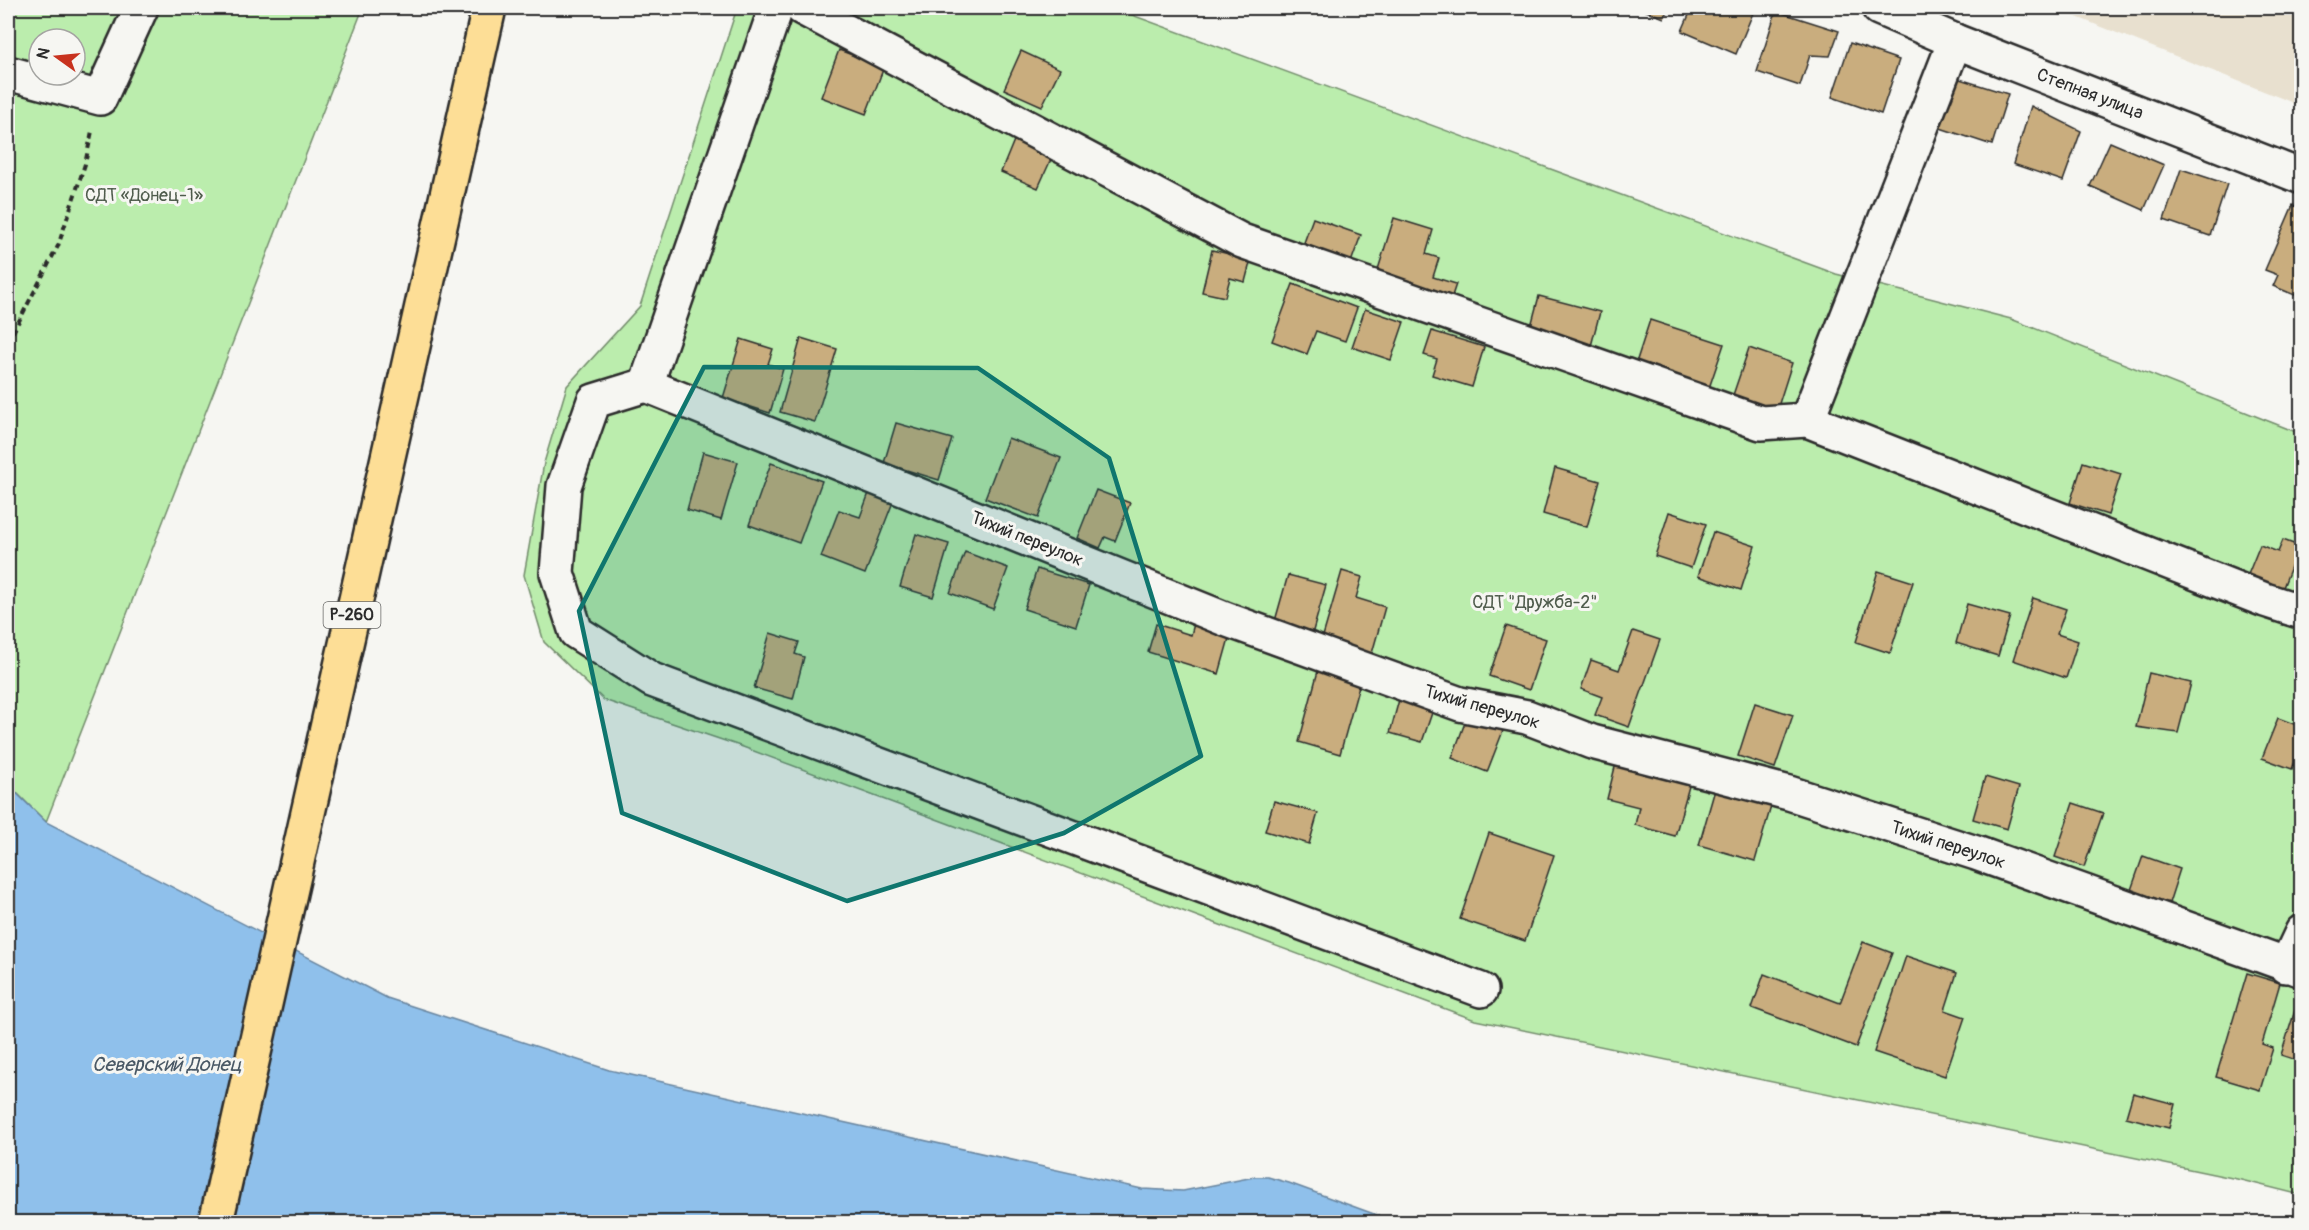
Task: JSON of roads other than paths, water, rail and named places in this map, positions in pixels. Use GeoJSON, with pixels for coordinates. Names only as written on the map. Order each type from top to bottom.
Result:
{"type":"FeatureCollection","features":[{"type":"Feature","properties":{"kind":"highway","name":"Р-260"},"geometry":{"type":"LineString","coordinates":[[216,1222],[489,8]]}},
{"type":"Feature","properties":{"kind":"street"},"geometry":{"type":"LineString","coordinates":[[8,73],[100,98],[141,8]]}},
{"type":"Feature","properties":{"kind":"street"},"geometry":{"type":"LineString","coordinates":[[776,8],[646,385],[594,402],[564,486],[557,573],[576,632],[652,680],[1480,990]]}},
{"type":"Feature","properties":{"kind":"street"},"geometry":{"type":"LineString","coordinates":[[802,8],[1242,241],[1761,423],[1807,420],[2265,600],[2301,612]]}},
{"type":"Feature","properties":{"kind":"street","name":"Степная улица"},"geometry":{"type":"LineString","coordinates":[[1879,8],[1955,41],[2301,177]]}},
{"type":"Feature","properties":{"kind":"street"},"geometry":{"type":"LineString","coordinates":[[1807,420],[1955,41]]}},
{"type":"Feature","properties":{"kind":"street","name":"Тихий переулок"},"geometry":{"type":"LineString","coordinates":[[646,385],[1225,619],[1460,704],[1527,717],[1592,742],[1800,797],[1976,853],[2294,968]]}},
{"type":"Feature","properties":{"kind":"street"},"geometry":{"type":"LineString","coordinates":[[2294,968],[2301,932]]}},
{"type":"Feature","properties":{"kind":"water","name":"Северский Донец"},"geometry":{"type":"Polygon","coordinates":[[[8,785],[46,822],[387,998],[609,1070],[1142,1189],[1183,1191],[1254,1177],[1268,1177],[1396,1222],[8,1222],[8,785]]]}},
{"type":"Feature","properties":{"kind":"park label","name":"СДТ «Донец-1»"},"geometry":{"type":"Point","coordinates":[144,195]}},
{"type":"Feature","properties":{"kind":"park label","name":"СДТ \"Дружба-2\""},"geometry":{"type":"Point","coordinates":[1535,602]}}]}
